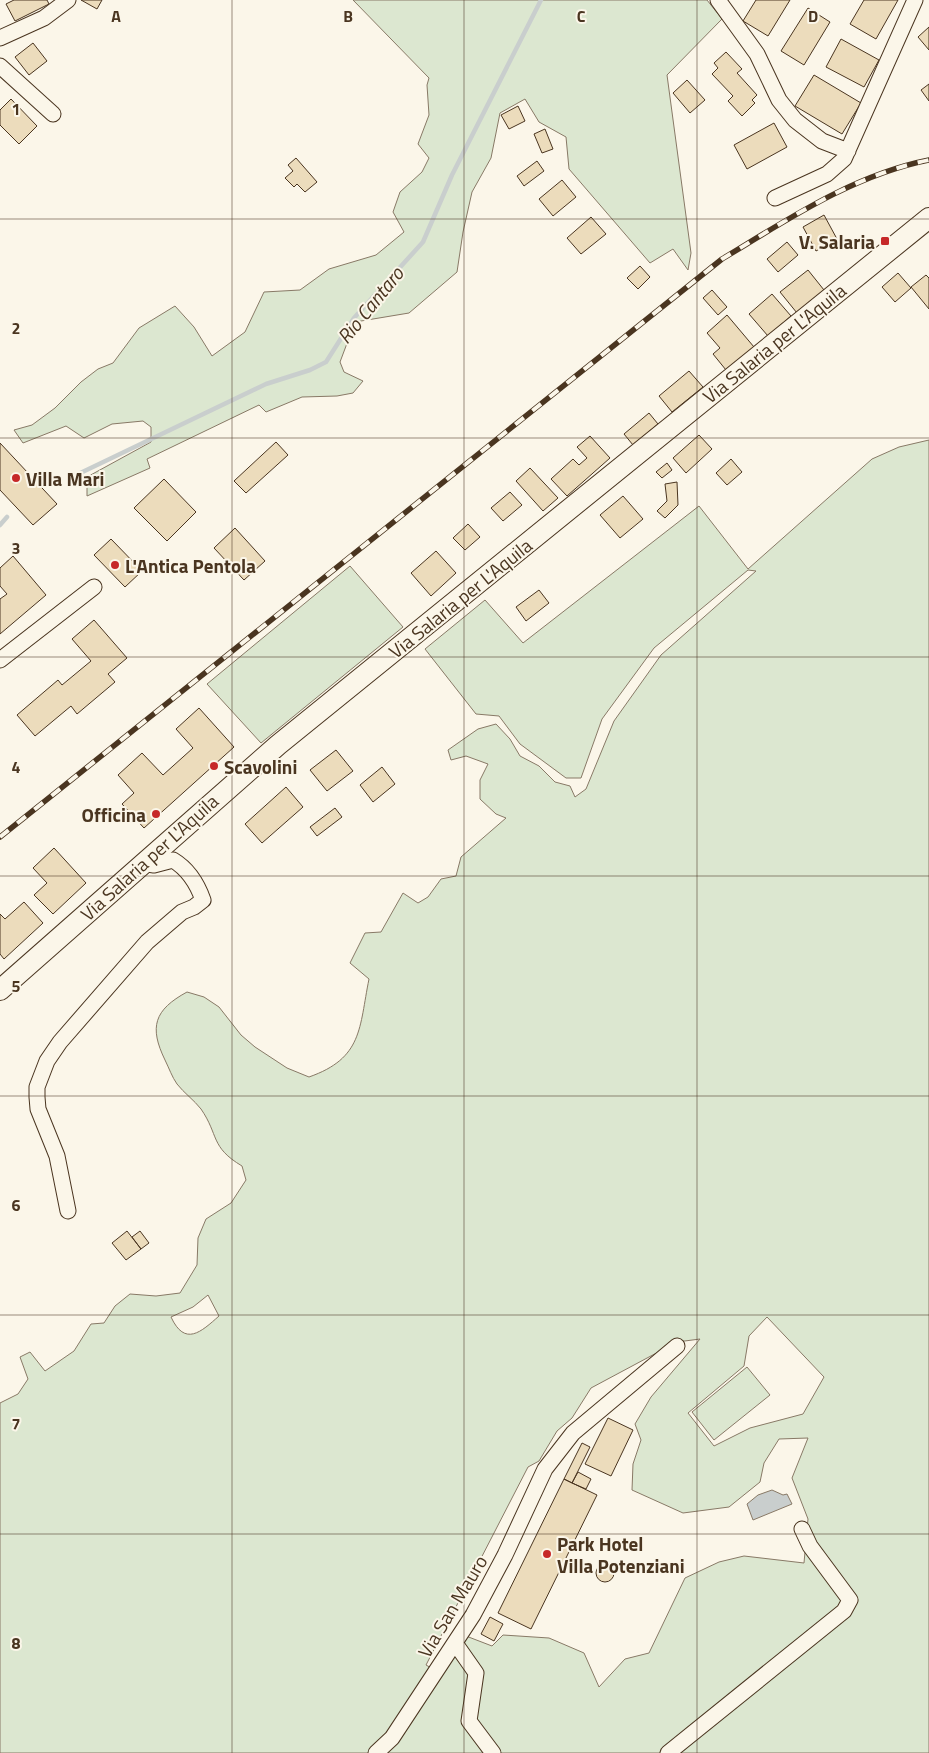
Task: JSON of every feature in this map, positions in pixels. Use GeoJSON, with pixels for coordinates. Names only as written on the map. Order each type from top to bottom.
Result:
{"type":"FeatureCollection","features":[{"type":"Feature","properties":{"kind":"main road","name":"Via Salaria per L'Aquila"},"geometry":{"type":"LineString","coordinates":[[0,990],[278,745],[929,218]]}},
{"type":"Feature","properties":{"kind":"street"},"geometry":{"type":"LineString","coordinates":[[0,38],[44,18],[68,0]]}},
{"type":"Feature","properties":{"kind":"street"},"geometry":{"type":"LineString","coordinates":[[776,198],[826,174],[844,158],[915,0]]}},
{"type":"Feature","properties":{"kind":"street"},"geometry":{"type":"LineString","coordinates":[[722,2],[757,54],[779,100],[795,120],[822,141],[848,151]]}},
{"type":"Feature","properties":{"kind":"street"},"geometry":{"type":"LineString","coordinates":[[0,66],[53,114]]}},
{"type":"Feature","properties":{"kind":"street"},"geometry":{"type":"LineString","coordinates":[[0,660],[94,587]]}},
{"type":"Feature","properties":{"kind":"street"},"geometry":{"type":"LineString","coordinates":[[68,1211],[57,1156],[38,1109],[37,1087],[47,1061],[60,1042],[147,942],[182,912],[194,907],[203,900],[198,887],[185,869],[173,860],[154,865],[142,863]]}},
{"type":"Feature","properties":{"kind":"street","name":"Via San Mauro"},"geometry":{"type":"LineString","coordinates":[[376,1753],[392,1738],[455,1643],[506,1555],[545,1470],[573,1433],[677,1346]]}},
{"type":"Feature","properties":{"kind":"street"},"geometry":{"type":"LineString","coordinates":[[668,1753],[844,1611],[850,1600],[810,1546],[802,1529]]}},
{"type":"Feature","properties":{"kind":"street"},"geometry":{"type":"LineString","coordinates":[[455,1643],[476,1673],[469,1721],[493,1753]]}},
{"type":"Feature","properties":{"kind":"green space"},"geometry":{"type":"Polygon","coordinates":[[[353,0],[707,0],[722,19],[667,75],[691,253],[688,270],[673,249],[650,263],[569,169],[566,137],[539,122],[525,99],[500,113],[491,158],[472,192],[457,272],[409,313],[355,322],[340,362],[344,372],[363,381],[353,393],[337,396],[302,397],[266,412],[259,405],[147,459],[150,468],[87,496],[87,477],[151,442],[151,427],[143,421],[112,424],[84,438],[66,426],[23,443],[14,430],[32,425],[55,408],[81,382],[98,369],[113,363],[139,328],[175,306],[194,327],[212,356],[245,332],[264,292],[300,290],[329,269],[376,255],[404,232],[393,212],[400,192],[422,172],[429,158],[418,144],[429,115],[427,85],[429,78],[353,0]]]}},
{"type":"Feature","properties":{"kind":"green space"},"geometry":{"type":"Polygon","coordinates":[[[929,440],[929,1753],[0,1753],[0,1403],[18,1394],[28,1379],[20,1357],[30,1352],[45,1371],[74,1351],[91,1324],[104,1323],[115,1306],[130,1294],[156,1296],[180,1293],[197,1265],[198,1238],[206,1219],[231,1203],[246,1180],[242,1166],[225,1153],[216,1140],[201,1109],[175,1081],[157,1038],[156,1029],[161,1013],[167,1006],[187,992],[204,997],[219,1007],[241,1035],[255,1047],[287,1068],[309,1077],[340,1061],[356,1039],[363,1012],[369,979],[350,963],[365,933],[381,932],[403,893],[418,903],[428,897],[441,879],[456,876],[461,857],[506,818],[496,814],[480,799],[480,780],[488,764],[466,756],[451,760],[448,750],[478,729],[496,724],[510,739],[520,756],[539,766],[555,782],[570,786],[575,797],[586,789],[614,721],[661,655],[756,571],[748,570],[654,648],[602,719],[581,778],[566,778],[520,744],[499,716],[476,714],[425,649],[485,600],[523,643],[699,506],[748,569],[872,459],[899,447],[929,440]],[[208,1295],[193,1307],[171,1317],[182,1332],[193,1334],[200,1331],[219,1316],[208,1295]],[[767,1317],[749,1336],[744,1366],[688,1413],[714,1446],[750,1428],[803,1414],[824,1377],[767,1317]],[[700,1339],[677,1342],[591,1388],[572,1418],[557,1431],[539,1461],[528,1467],[426,1665],[442,1674],[466,1636],[492,1646],[503,1635],[549,1638],[584,1653],[599,1687],[625,1659],[649,1653],[685,1578],[719,1562],[744,1556],[804,1563],[808,1519],[792,1478],[808,1438],[779,1439],[764,1463],[760,1482],[729,1507],[683,1513],[632,1490],[633,1464],[641,1440],[635,1424],[651,1397],[700,1339]]]}},
{"type":"Feature","properties":{"kind":"green space"},"geometry":{"type":"Polygon","coordinates":[[[350,566],[403,627],[261,743],[207,684],[350,566]]]}},
{"type":"Feature","properties":{"kind":"green space"},"geometry":{"type":"Polygon","coordinates":[[[747,1367],[770,1395],[714,1440],[692,1412],[747,1367]]]}},
{"type":"Feature","properties":{"kind":"shaded area"},"geometry":{"type":"Polygon","coordinates":[[[772,1490],[783,1495],[787,1494],[792,1504],[753,1520],[747,1504],[758,1495],[772,1490]]]}},
{"type":"Feature","properties":{"kind":"building"},"geometry":{"type":"Polygon","coordinates":[[[14,0],[47,0],[49,4],[15,21],[6,4],[14,0]]]}},
{"type":"Feature","properties":{"kind":"building"},"geometry":{"type":"Polygon","coordinates":[[[81,0],[102,0],[97,9],[81,0]]]}},
{"type":"Feature","properties":{"kind":"building"},"geometry":{"type":"Polygon","coordinates":[[[756,0],[790,0],[768,36],[743,21],[756,0]]]}},
{"type":"Feature","properties":{"kind":"building"},"geometry":{"type":"Polygon","coordinates":[[[864,0],[898,0],[876,39],[850,24],[864,0]]]}},
{"type":"Feature","properties":{"kind":"building"},"geometry":{"type":"Polygon","coordinates":[[[808,8],[830,22],[804,65],[781,51],[808,8]]]}},
{"type":"Feature","properties":{"kind":"building"},"geometry":{"type":"Polygon","coordinates":[[[929,27],[929,50],[918,37],[929,27]]]}},
{"type":"Feature","properties":{"kind":"building"},"geometry":{"type":"Polygon","coordinates":[[[841,39],[879,60],[864,87],[826,67],[841,39]]]}},
{"type":"Feature","properties":{"kind":"building"},"geometry":{"type":"Polygon","coordinates":[[[33,43],[47,61],[29,75],[15,57],[33,43]]]}},
{"type":"Feature","properties":{"kind":"building"},"geometry":{"type":"Polygon","coordinates":[[[726,52],[742,69],[737,73],[757,95],[752,100],[755,103],[742,116],[728,101],[733,96],[712,74],[718,68],[714,63],[726,52]]]}},
{"type":"Feature","properties":{"kind":"building"},"geometry":{"type":"Polygon","coordinates":[[[814,75],[861,103],[842,134],[795,106],[814,75]]]}},
{"type":"Feature","properties":{"kind":"building"},"geometry":{"type":"Polygon","coordinates":[[[687,80],[705,100],[690,113],[673,93],[687,80]]]}},
{"type":"Feature","properties":{"kind":"building"},"geometry":{"type":"Polygon","coordinates":[[[929,84],[929,101],[921,90],[929,84]]]}},
{"type":"Feature","properties":{"kind":"building"},"geometry":{"type":"Polygon","coordinates":[[[11,99],[37,126],[19,144],[0,125],[0,110],[11,99]]]}},
{"type":"Feature","properties":{"kind":"building"},"geometry":{"type":"Polygon","coordinates":[[[518,106],[525,121],[509,129],[501,115],[518,106]]]}},
{"type":"Feature","properties":{"kind":"building"},"geometry":{"type":"Polygon","coordinates":[[[774,123],[787,147],[747,169],[734,145],[774,123]]]}},
{"type":"Feature","properties":{"kind":"building"},"geometry":{"type":"Polygon","coordinates":[[[545,129],[553,149],[542,153],[534,134],[545,129]]]}},
{"type":"Feature","properties":{"kind":"building"},"geometry":{"type":"Polygon","coordinates":[[[296,158],[317,182],[305,192],[297,184],[294,187],[285,178],[293,171],[288,165],[296,158]]]}},
{"type":"Feature","properties":{"kind":"building"},"geometry":{"type":"Polygon","coordinates":[[[537,161],[544,171],[524,186],[517,176],[537,161]]]}},
{"type":"Feature","properties":{"kind":"building"},"geometry":{"type":"Polygon","coordinates":[[[562,180],[576,197],[553,216],[539,199],[562,180]]]}},
{"type":"Feature","properties":{"kind":"building"},"geometry":{"type":"Polygon","coordinates":[[[824,215],[837,239],[816,251],[803,227],[824,215]]]}},
{"type":"Feature","properties":{"kind":"building"},"geometry":{"type":"Polygon","coordinates":[[[591,217],[606,234],[581,254],[567,238],[591,217]]]}},
{"type":"Feature","properties":{"kind":"building"},"geometry":{"type":"Polygon","coordinates":[[[787,242],[798,255],[778,272],[767,259],[787,242]]]}},
{"type":"Feature","properties":{"kind":"building"},"geometry":{"type":"Polygon","coordinates":[[[640,266],[650,277],[638,289],[627,278],[640,266]]]}},
{"type":"Feature","properties":{"kind":"building"},"geometry":{"type":"Polygon","coordinates":[[[808,270],[824,290],[797,313],[780,292],[808,270]]]}},
{"type":"Feature","properties":{"kind":"building"},"geometry":{"type":"Polygon","coordinates":[[[898,273],[911,288],[895,302],[882,287],[898,273]]]}},
{"type":"Feature","properties":{"kind":"building"},"geometry":{"type":"Polygon","coordinates":[[[926,275],[929,278],[929,309],[911,287],[926,275]]]}},
{"type":"Feature","properties":{"kind":"building"},"geometry":{"type":"Polygon","coordinates":[[[712,290],[727,307],[718,315],[703,298],[712,290]]]}},
{"type":"Feature","properties":{"kind":"building"},"geometry":{"type":"Polygon","coordinates":[[[772,294],[791,316],[768,336],[749,314],[772,294]]]}},
{"type":"Feature","properties":{"kind":"building"},"geometry":{"type":"Polygon","coordinates":[[[727,315],[754,347],[726,370],[713,354],[720,348],[707,333],[727,315]]]}},
{"type":"Feature","properties":{"kind":"building"},"geometry":{"type":"Polygon","coordinates":[[[689,371],[703,387],[672,412],[659,396],[689,371]]]}},
{"type":"Feature","properties":{"kind":"building"},"geometry":{"type":"Polygon","coordinates":[[[649,413],[658,424],[633,445],[624,434],[649,413]]]}},
{"type":"Feature","properties":{"kind":"building"},"geometry":{"type":"Polygon","coordinates":[[[699,435],[712,449],[686,473],[673,458],[699,435]]]}},
{"type":"Feature","properties":{"kind":"building"},"geometry":{"type":"Polygon","coordinates":[[[590,436],[610,458],[567,496],[551,479],[573,459],[579,465],[587,458],[577,447],[590,436]]]}},
{"type":"Feature","properties":{"kind":"building"},"geometry":{"type":"Polygon","coordinates":[[[276,442],[288,455],[246,493],[234,481],[276,442]]]}},
{"type":"Feature","properties":{"kind":"building","name":"Villa Mari"},"geometry":{"type":"Polygon","coordinates":[[[0,443],[57,504],[33,525],[0,490],[0,443]]]}},
{"type":"Feature","properties":{"kind":"building"},"geometry":{"type":"Polygon","coordinates":[[[731,459],[742,472],[727,485],[716,473],[731,459]]]}},
{"type":"Feature","properties":{"kind":"building"},"geometry":{"type":"Polygon","coordinates":[[[667,463],[672,470],[662,478],[656,472],[667,463]]]}},
{"type":"Feature","properties":{"kind":"building"},"geometry":{"type":"Polygon","coordinates":[[[530,468],[558,498],[543,511],[516,481],[530,468]]]}},
{"type":"Feature","properties":{"kind":"building"},"geometry":{"type":"Polygon","coordinates":[[[164,479],[196,512],[167,541],[134,508],[164,479]]]}},
{"type":"Feature","properties":{"kind":"building"},"geometry":{"type":"Polygon","coordinates":[[[677,482],[678,505],[665,518],[657,511],[667,501],[665,484],[677,482]]]}},
{"type":"Feature","properties":{"kind":"building"},"geometry":{"type":"Polygon","coordinates":[[[510,492],[522,505],[503,521],[491,508],[510,492]]]}},
{"type":"Feature","properties":{"kind":"building"},"geometry":{"type":"Polygon","coordinates":[[[623,496],[643,519],[620,538],[600,515],[623,496]]]}},
{"type":"Feature","properties":{"kind":"building"},"geometry":{"type":"Polygon","coordinates":[[[468,524],[480,537],[465,550],[453,538],[468,524]]]}},
{"type":"Feature","properties":{"kind":"building"},"geometry":{"type":"Polygon","coordinates":[[[235,528],[265,561],[244,580],[214,548],[235,528]]]}},
{"type":"Feature","properties":{"kind":"building"},"geometry":{"type":"Polygon","coordinates":[[[111,539],[142,571],[125,587],[94,555],[111,539]]]}},
{"type":"Feature","properties":{"kind":"building"},"geometry":{"type":"Polygon","coordinates":[[[436,551],[456,573],[431,596],[411,573],[436,551]]]}},
{"type":"Feature","properties":{"kind":"building"},"geometry":{"type":"Polygon","coordinates":[[[13,556],[46,595],[0,634],[0,599],[7,594],[0,586],[0,568],[13,556]]]}},
{"type":"Feature","properties":{"kind":"building"},"geometry":{"type":"Polygon","coordinates":[[[539,590],[549,603],[526,621],[516,607],[539,590]]]}},
{"type":"Feature","properties":{"kind":"building"},"geometry":{"type":"Polygon","coordinates":[[[94,620],[127,658],[108,674],[115,682],[77,714],[71,706],[35,736],[17,715],[58,680],[62,685],[91,661],[72,639],[94,620]]]}},
{"type":"Feature","properties":{"kind":"building"},"geometry":{"type":"Polygon","coordinates":[[[199,708],[234,747],[144,828],[122,804],[134,793],[118,775],[142,753],[163,775],[193,748],[176,729],[199,708]]]}},
{"type":"Feature","properties":{"kind":"building"},"geometry":{"type":"Polygon","coordinates":[[[336,750],[353,771],[327,791],[310,770],[336,750]]]}},
{"type":"Feature","properties":{"kind":"building"},"geometry":{"type":"Polygon","coordinates":[[[382,767],[395,784],[373,802],[360,785],[382,767]]]}},
{"type":"Feature","properties":{"kind":"building"},"geometry":{"type":"Polygon","coordinates":[[[286,787],[303,807],[262,843],[245,824],[286,787]]]}},
{"type":"Feature","properties":{"kind":"building"},"geometry":{"type":"Polygon","coordinates":[[[335,808],[342,817],[317,836],[310,827],[335,808]]]}},
{"type":"Feature","properties":{"kind":"building"},"geometry":{"type":"Polygon","coordinates":[[[54,848],[86,883],[53,914],[34,895],[47,883],[33,868],[54,848]]]}},
{"type":"Feature","properties":{"kind":"building"},"geometry":{"type":"Polygon","coordinates":[[[24,902],[43,923],[4,959],[0,954],[0,914],[5,919],[24,902]]]}},
{"type":"Feature","properties":{"kind":"building"},"geometry":{"type":"Polygon","coordinates":[[[127,1231],[141,1249],[126,1260],[112,1243],[127,1231]]]}},
{"type":"Feature","properties":{"kind":"building"},"geometry":{"type":"Polygon","coordinates":[[[140,1231],[149,1243],[141,1249],[132,1237],[140,1231]]]}},
{"type":"Feature","properties":{"kind":"building"},"geometry":{"type":"Polygon","coordinates":[[[608,1418],[633,1430],[611,1476],[585,1464],[608,1418]]]}},
{"type":"Feature","properties":{"kind":"building"},"geometry":{"type":"Polygon","coordinates":[[[582,1443],[590,1447],[572,1483],[564,1479],[582,1443]]]}},
{"type":"Feature","properties":{"kind":"building"},"geometry":{"type":"Polygon","coordinates":[[[578,1472],[591,1479],[586,1489],[572,1483],[578,1472]]]}},
{"type":"Feature","properties":{"kind":"building","name":"Park Hotel Villa Potenziani"},"geometry":{"type":"Polygon","coordinates":[[[564,1479],[597,1495],[531,1629],[498,1613],[564,1479]]]}},
{"type":"Feature","properties":{"kind":"building"},"geometry":{"type":"Polygon","coordinates":[[[601,1564],[609,1564],[614,1569],[612,1580],[601,1582],[596,1577],[596,1569],[601,1564]]]}},
{"type":"Feature","properties":{"kind":"building"},"geometry":{"type":"Polygon","coordinates":[[[490,1617],[503,1624],[494,1641],[481,1634],[490,1617]]]}},
{"type":"Feature","properties":{"kind":"waterway","name":"Rio Cantaro"},"geometry":{"type":"LineString","coordinates":[[72,477],[266,384],[310,370],[326,362],[354,318],[423,242],[452,175],[541,0]]}},
{"type":"Feature","properties":{"kind":"waterway","name":"Rio Cantaro"},"geometry":{"type":"LineString","coordinates":[[0,525],[7,517]]}},
{"type":"Feature","properties":{"kind":"railway"},"geometry":{"type":"LineString","coordinates":[[0,837],[722,259],[821,200],[874,176],[929,160]]}},
{"type":"Feature","properties":{"kind":"place","name":"V. Salaria"},"geometry":{"type":"Point","coordinates":[885,241]}},
{"type":"Feature","properties":{"kind":"place","name":"Villa Mari"},"geometry":{"type":"Point","coordinates":[16,478]}},
{"type":"Feature","properties":{"kind":"place","name":"L'Antica Pentola"},"geometry":{"type":"Point","coordinates":[115,565]}},
{"type":"Feature","properties":{"kind":"place","name":"Scavolini"},"geometry":{"type":"Point","coordinates":[214,766]}},
{"type":"Feature","properties":{"kind":"place","name":"Officina"},"geometry":{"type":"Point","coordinates":[156,814]}},
{"type":"Feature","properties":{"kind":"place","name":"Park Hotel Villa Potenziani"},"geometry":{"type":"Point","coordinates":[547,1554]}}]}
